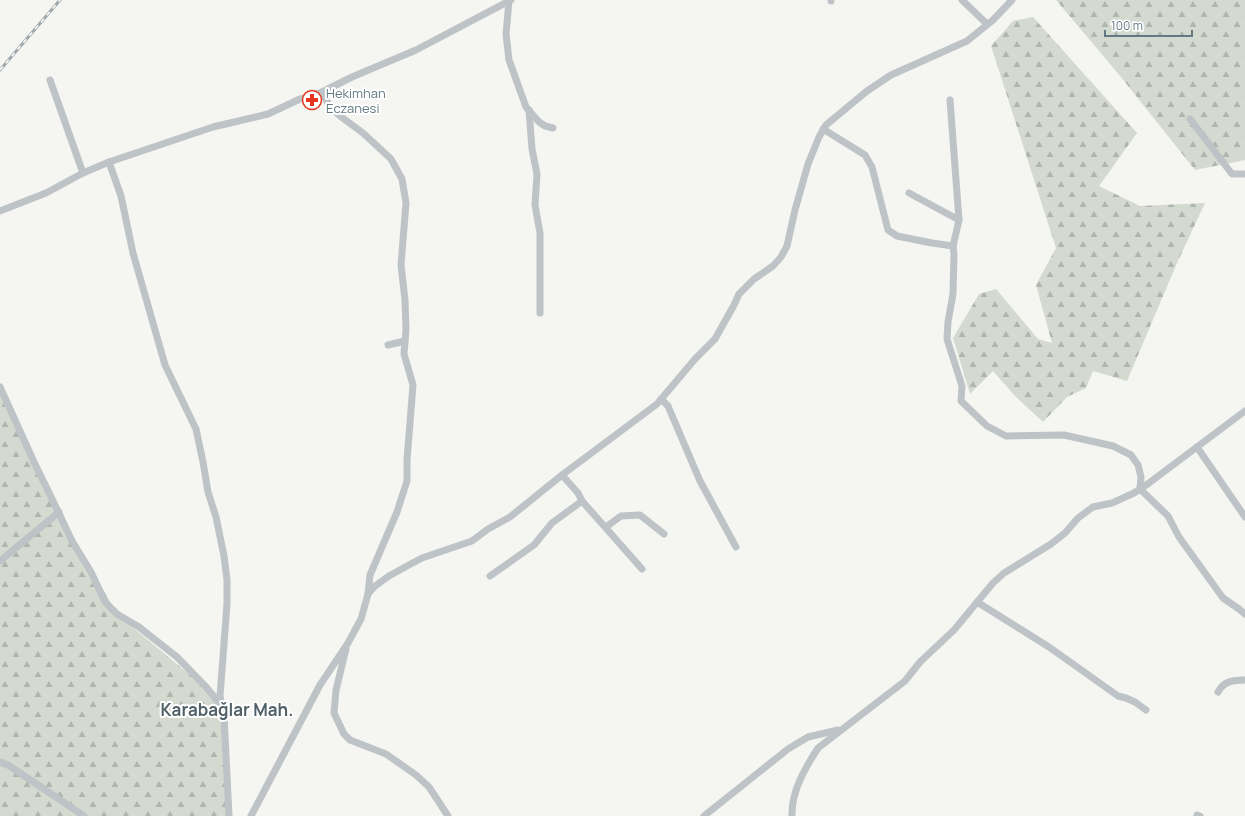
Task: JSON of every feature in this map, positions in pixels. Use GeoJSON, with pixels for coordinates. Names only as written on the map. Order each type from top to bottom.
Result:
{"type":"FeatureCollection","features":[{"type":"Feature","properties":{"kind":"street"},"geometry":{"type":"LineString","coordinates":[[0,211],[46,193],[83,173],[109,162],[213,127],[268,114],[300,99],[322,92],[352,77],[416,50],[510,0]]}},
{"type":"Feature","properties":{"kind":"street"},"geometry":{"type":"LineString","coordinates":[[510,0],[506,34],[509,60],[529,110],[532,149],[537,174],[535,205],[540,233],[540,313]]}},
{"type":"Feature","properties":{"kind":"street"},"geometry":{"type":"LineString","coordinates":[[962,0],[987,24]]}},
{"type":"Feature","properties":{"kind":"street"},"geometry":{"type":"LineString","coordinates":[[368,594],[389,576],[406,566],[422,558],[472,541],[488,529],[510,517],[562,475],[657,404],[695,359],[715,339],[739,294],[754,279],[773,266],[781,258],[787,246],[808,164],[818,137],[826,125],[867,91],[891,75],[967,41],[1012,0]]}},
{"type":"Feature","properties":{"kind":"street"},"geometry":{"type":"LineString","coordinates":[[50,80],[83,173]]}},
{"type":"Feature","properties":{"kind":"street"},"geometry":{"type":"LineString","coordinates":[[251,816],[320,685],[362,619],[368,594],[370,575],[397,512],[407,481],[407,460],[413,386],[404,354],[406,329],[405,300],[401,265],[406,203],[402,179],[391,158],[363,133],[330,107],[322,92]]}},
{"type":"Feature","properties":{"kind":"street"},"geometry":{"type":"LineString","coordinates":[[950,100],[959,220],[953,246],[953,294],[948,322],[947,339],[962,386],[961,401],[987,426],[1006,436],[1064,435],[1113,446],[1131,455],[1138,465],[1141,477],[1140,489]]}},
{"type":"Feature","properties":{"kind":"street"},"geometry":{"type":"LineString","coordinates":[[529,110],[539,122],[545,126],[553,128]]}},
{"type":"Feature","properties":{"kind":"street"},"geometry":{"type":"LineString","coordinates":[[1190,119],[1232,174],[1245,174]]}},
{"type":"Feature","properties":{"kind":"street"},"geometry":{"type":"LineString","coordinates":[[823,129],[865,155],[872,167],[888,230],[897,236],[953,246]]}},
{"type":"Feature","properties":{"kind":"street"},"geometry":{"type":"LineString","coordinates":[[109,162],[121,196],[133,253],[165,365],[196,429],[204,462],[208,492],[216,517],[224,556],[227,580],[227,604],[220,696],[224,716],[229,816]]}},
{"type":"Feature","properties":{"kind":"street"},"geometry":{"type":"LineString","coordinates":[[909,193],[959,220]]}},
{"type":"Feature","properties":{"kind":"street"},"geometry":{"type":"LineString","coordinates":[[388,345],[405,341]]}},
{"type":"Feature","properties":{"kind":"street"},"geometry":{"type":"LineString","coordinates":[[0,387],[72,541],[91,572],[105,602],[117,614],[139,627],[177,657],[206,687],[222,707]]}},
{"type":"Feature","properties":{"kind":"street"},"geometry":{"type":"LineString","coordinates":[[662,399],[668,406],[700,481],[736,547]]}},
{"type":"Feature","properties":{"kind":"street"},"geometry":{"type":"LineString","coordinates":[[792,816],[792,806],[796,789],[808,764],[818,748],[905,681],[920,662],[954,630],[993,583],[1051,544],[1065,533],[1078,518],[1093,508],[1112,503],[1134,493],[1245,411]]}},
{"type":"Feature","properties":{"kind":"street"},"geometry":{"type":"LineString","coordinates":[[1197,447],[1245,517]]}},
{"type":"Feature","properties":{"kind":"street"},"geometry":{"type":"LineString","coordinates":[[562,475],[582,501],[642,569]]}},
{"type":"Feature","properties":{"kind":"street"},"geometry":{"type":"LineString","coordinates":[[1140,489],[1168,516],[1179,537],[1223,598],[1245,614]]}},
{"type":"Feature","properties":{"kind":"street"},"geometry":{"type":"LineString","coordinates":[[490,576],[534,545],[552,523],[582,501]]}},
{"type":"Feature","properties":{"kind":"street"},"geometry":{"type":"LineString","coordinates":[[0,561],[59,512]]}},
{"type":"Feature","properties":{"kind":"street"},"geometry":{"type":"LineString","coordinates":[[606,527],[621,516],[640,515],[664,534]]}},
{"type":"Feature","properties":{"kind":"street"},"geometry":{"type":"LineString","coordinates":[[977,602],[1049,647],[1118,696],[1135,702],[1146,710]]}},
{"type":"Feature","properties":{"kind":"street"},"geometry":{"type":"LineString","coordinates":[[348,643],[336,690],[334,713],[344,734],[350,740],[386,754],[416,775],[429,787],[448,816]]}},
{"type":"Feature","properties":{"kind":"street"},"geometry":{"type":"LineString","coordinates":[[1218,692],[1222,685],[1234,680],[1245,680]]}},
{"type":"Feature","properties":{"kind":"street"},"geometry":{"type":"LineString","coordinates":[[704,816],[788,749],[808,737],[843,729]]}},
{"type":"Feature","properties":{"kind":"street"},"geometry":{"type":"LineString","coordinates":[[0,762],[8,764],[84,816]]}},
{"type":"Feature","properties":{"kind":"green space"},"geometry":{"type":"Polygon","coordinates":[[[1056,0],[1245,0],[1245,160],[1195,170],[1121,77],[1056,0]]]}},
{"type":"Feature","properties":{"kind":"green space"},"geometry":{"type":"Polygon","coordinates":[[[1033,17],[1137,133],[1099,186],[1140,206],[1205,203],[1177,263],[1127,381],[1093,371],[1086,388],[1067,397],[1043,422],[1015,396],[993,371],[970,394],[953,338],[979,294],[996,289],[1038,339],[1052,343],[1036,285],[1056,248],[991,46],[1013,21],[1033,17]]]}},
{"type":"Feature","properties":{"kind":"green space"},"geometry":{"type":"Polygon","coordinates":[[[0,386],[59,512],[117,614],[227,706],[230,816],[0,816],[0,386]]]}},
{"type":"Feature","properties":{"kind":"railway"},"geometry":{"type":"LineString","coordinates":[[0,70],[60,0]]}},
{"type":"Feature","properties":{"kind":"place","name":"Hekimhan Eczanesi"},"geometry":{"type":"Point","coordinates":[312,100]}},
{"type":"Feature","properties":{"kind":"district","name":"Karabağlar Mah."},"geometry":{"type":"Point","coordinates":[227,710]}}]}
